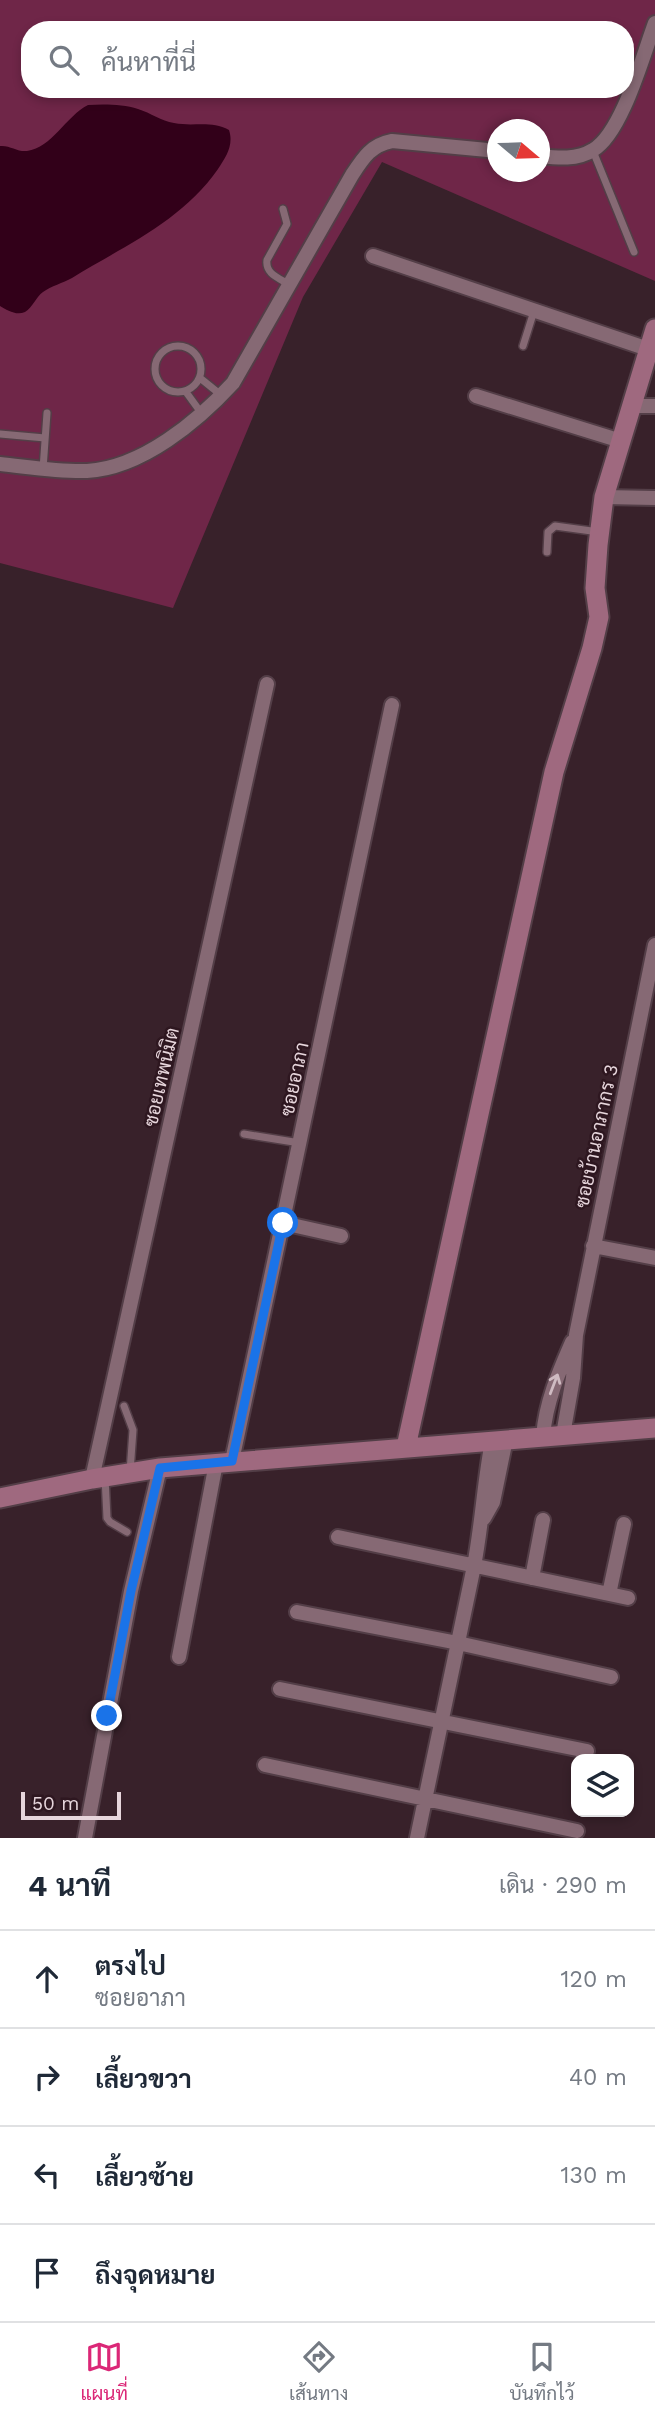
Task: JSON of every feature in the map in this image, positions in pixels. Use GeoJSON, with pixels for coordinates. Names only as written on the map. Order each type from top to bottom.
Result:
{"type":"FeatureCollection","features":[{"type":"Feature","properties":{"kind":"street"},"geometry":{"type":"LineString","coordinates":[[634,79],[655,23]]}},
{"type":"Feature","properties":{"kind":"street"},"geometry":{"type":"LineString","coordinates":[[550,157],[567,159],[593,151],[610,135],[627,98]]}},
{"type":"Feature","properties":{"kind":"street"},"geometry":{"type":"LineString","coordinates":[[0,464],[88,471],[114,467],[155,448],[202,414],[233,383],[364,156],[378,144],[402,141],[487,150]]}},
{"type":"Feature","properties":{"kind":"street"},"geometry":{"type":"LineString","coordinates":[[373,256],[648,349]]}},
{"type":"Feature","properties":{"kind":"street"},"geometry":{"type":"LineString","coordinates":[[406,1447],[554,772],[599,617],[596,588],[604,497],[655,329]]}},
{"type":"Feature","properties":{"kind":"street"},"geometry":{"type":"LineString","coordinates":[[476,397],[621,441]]}},
{"type":"Feature","properties":{"kind":"street"},"geometry":{"type":"LineString","coordinates":[[631,405],[655,406]]}},
{"type":"Feature","properties":{"kind":"street"},"geometry":{"type":"LineString","coordinates":[[604,497],[655,498]]}},
{"type":"Feature","properties":{"kind":"street","name":"ซอยเทพนิมิต"},"geometry":{"type":"LineString","coordinates":[[98,1478],[267,684]]}},
{"type":"Feature","properties":{"kind":"street","name":"ซอยอาภา"},"geometry":{"type":"LineString","coordinates":[[179,1657],[283,1223],[392,705]]}},
{"type":"Feature","properties":{"kind":"street","name":"ซอยบ้านอาภากร 3"},"geometry":{"type":"LineString","coordinates":[[553,1435],[573,1378],[576,1335],[655,945]]}},
{"type":"Feature","properties":{"kind":"street"},"geometry":{"type":"LineString","coordinates":[[283,1223],[341,1236]]}},
{"type":"Feature","properties":{"kind":"street"},"geometry":{"type":"LineString","coordinates":[[593,1247],[655,1258]]}},
{"type":"Feature","properties":{"kind":"street","name":"ซอยบ้านอาภากร 3"},"geometry":{"type":"LineString","coordinates":[[553,1435],[545,1411],[552,1387],[576,1335]]}},
{"type":"Feature","properties":{"kind":"street"},"geometry":{"type":"LineString","coordinates":[[0,1498],[160,1468],[655,1428]]}},
{"type":"Feature","properties":{"kind":"street"},"geometry":{"type":"LineString","coordinates":[[417,1838],[482,1522],[493,1502],[499,1440]]}},
{"type":"Feature","properties":{"kind":"street"},"geometry":{"type":"LineString","coordinates":[[85,1838],[131,1591],[160,1468]]}},
{"type":"Feature","properties":{"kind":"street"},"geometry":{"type":"LineString","coordinates":[[532,1578],[543,1520]]}},
{"type":"Feature","properties":{"kind":"street"},"geometry":{"type":"LineString","coordinates":[[609,1594],[624,1524]]}},
{"type":"Feature","properties":{"kind":"street"},"geometry":{"type":"LineString","coordinates":[[338,1537],[628,1598]]}},
{"type":"Feature","properties":{"kind":"street"},"geometry":{"type":"LineString","coordinates":[[298,1612],[458,1643],[611,1677]]}},
{"type":"Feature","properties":{"kind":"street"},"geometry":{"type":"LineString","coordinates":[[280,1689],[587,1751]]}},
{"type":"Feature","properties":{"kind":"street"},"geometry":{"type":"LineString","coordinates":[[265,1765],[577,1831]]}},
{"type":"Feature","properties":{"kind":"lane"},"geometry":{"type":"LineString","coordinates":[[593,151],[634,252]]}},
{"type":"Feature","properties":{"kind":"lane"},"geometry":{"type":"LineString","coordinates":[[283,209],[287,224],[266,266],[268,271],[290,285]]}},
{"type":"Feature","properties":{"kind":"lane"},"geometry":{"type":"LineString","coordinates":[[523,346],[534,311]]}},
{"type":"Feature","properties":{"kind":"lane"},"geometry":{"type":"LineString","coordinates":[[171,346],[191,349],[202,368],[200,378],[186,392],[175,393],[165,389],[158,382],[154,371],[162,352],[171,346]]}},
{"type":"Feature","properties":{"kind":"lane"},"geometry":{"type":"LineString","coordinates":[[200,378],[222,395]]}},
{"type":"Feature","properties":{"kind":"lane"},"geometry":{"type":"LineString","coordinates":[[186,392],[202,414]]}},
{"type":"Feature","properties":{"kind":"lane"},"geometry":{"type":"LineString","coordinates":[[43,468],[47,414]]}},
{"type":"Feature","properties":{"kind":"lane"},"geometry":{"type":"LineString","coordinates":[[0,434],[45,438]]}},
{"type":"Feature","properties":{"kind":"lane"},"geometry":{"type":"LineString","coordinates":[[547,552],[548,532],[555,526],[600,532]]}},
{"type":"Feature","properties":{"kind":"lane"},"geometry":{"type":"LineString","coordinates":[[244,1134],[300,1143]]}},
{"type":"Feature","properties":{"kind":"lane"},"geometry":{"type":"LineString","coordinates":[[124,1406],[132,1430],[130,1473]]}},
{"type":"Feature","properties":{"kind":"lane"},"geometry":{"type":"LineString","coordinates":[[98,1478],[107,1518],[127,1532]]}},
{"type":"Feature","properties":{"kind":"shaded area"},"geometry":{"type":"Polygon","coordinates":[[[0,0],[655,0],[655,281],[382,162],[303,297],[173,608],[0,563],[0,0]]]}},
{"type":"Feature","properties":{"kind":"shaded area"},"geometry":{"type":"Polygon","coordinates":[[[88,105],[126,106],[169,122],[222,127],[229,130],[231,141],[224,160],[204,187],[170,218],[72,278],[46,290],[25,312],[12,312],[0,306],[0,146],[23,151],[36,149],[88,105]]]}},
{"type":"Feature","properties":{"kind":"route"},"geometry":{"type":"LineString","coordinates":[[107,1716],[131,1591],[160,1468],[232,1461],[283,1223]]}}]}
